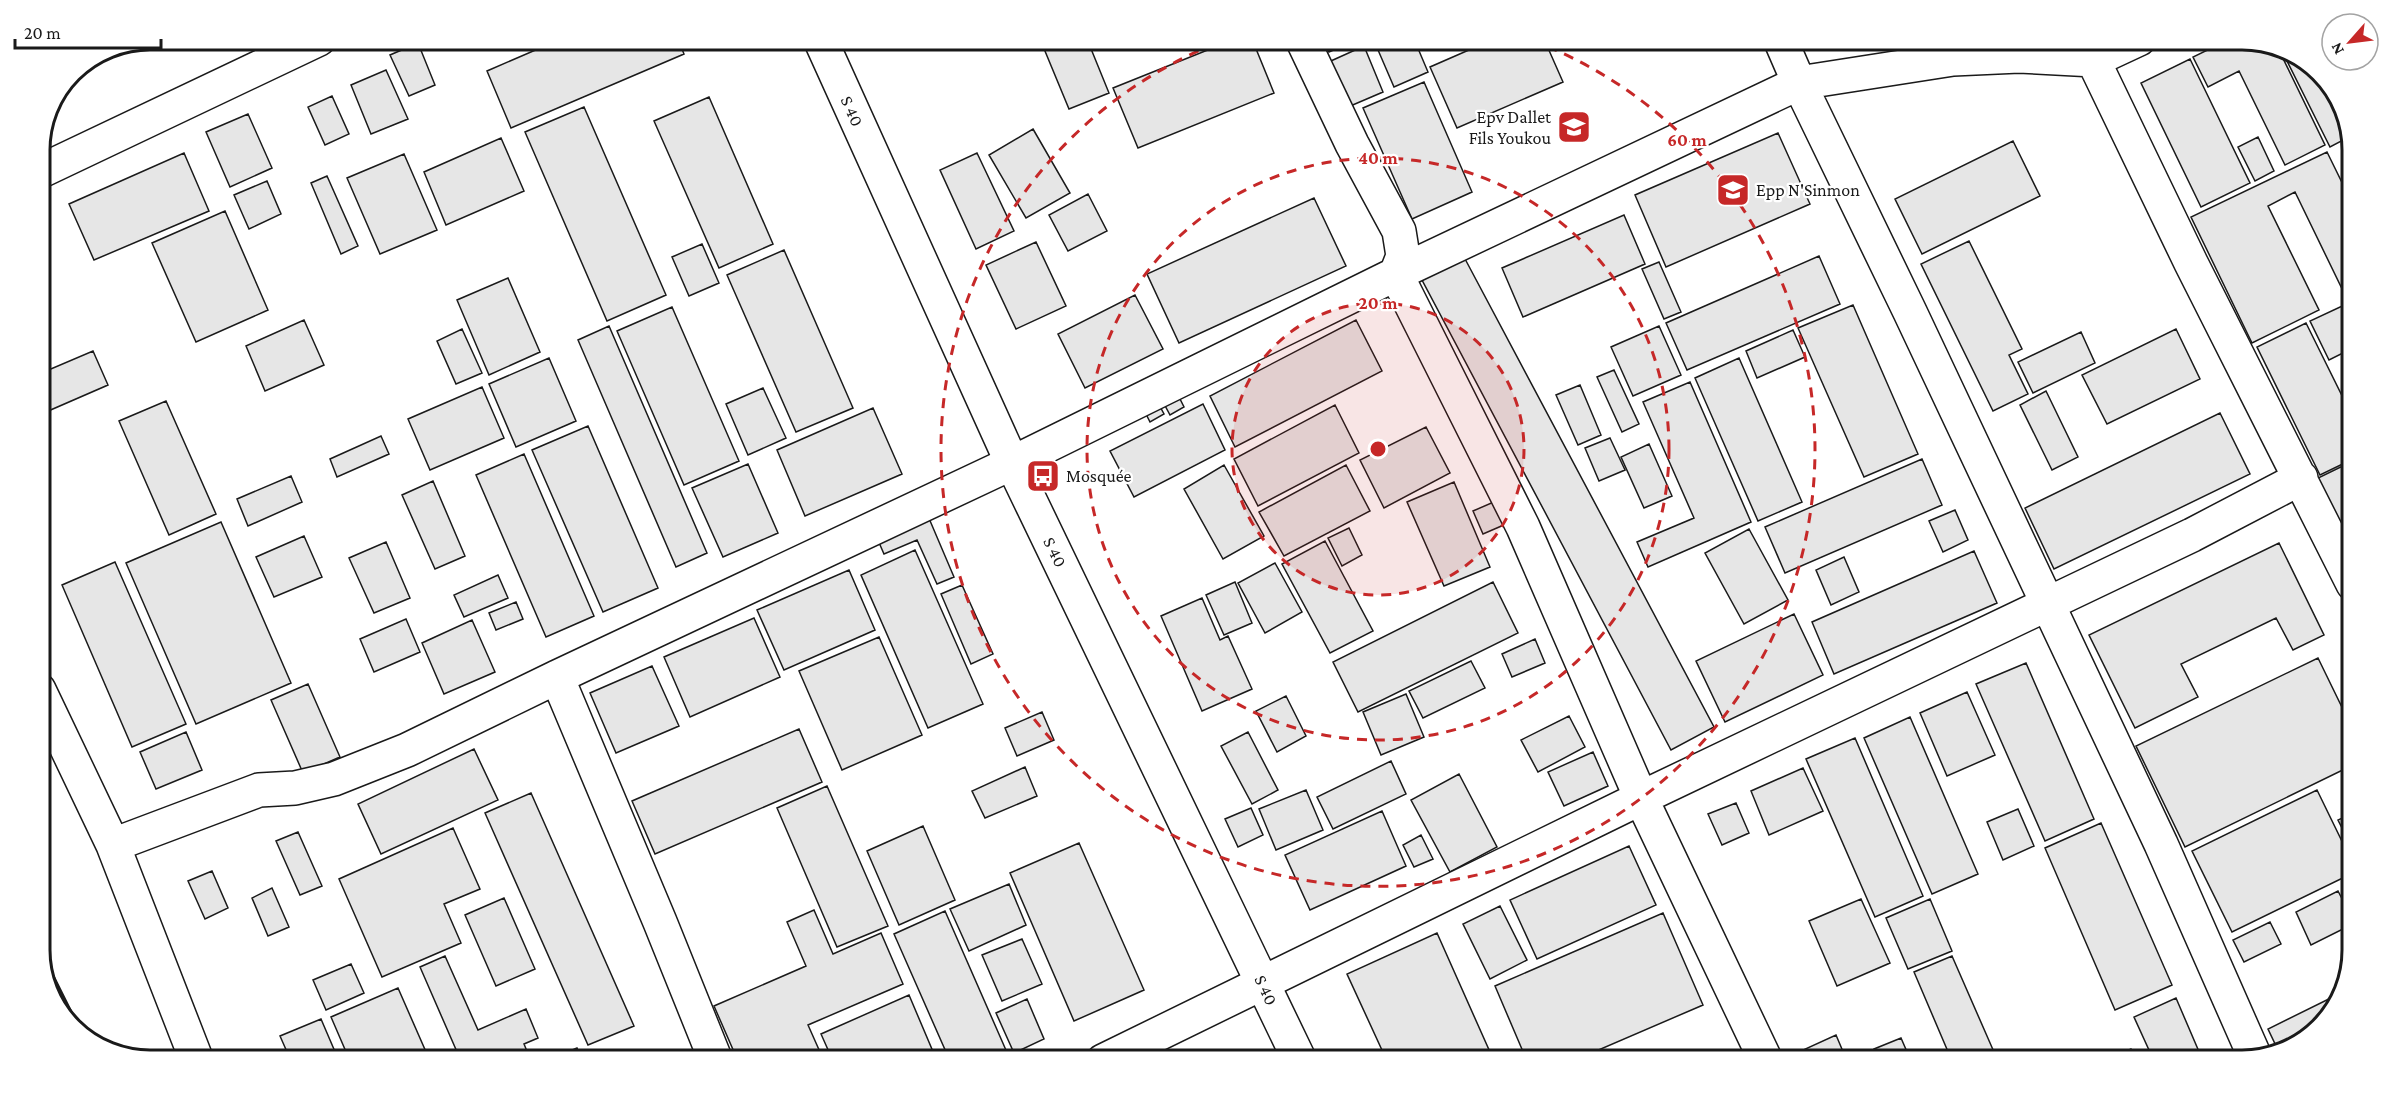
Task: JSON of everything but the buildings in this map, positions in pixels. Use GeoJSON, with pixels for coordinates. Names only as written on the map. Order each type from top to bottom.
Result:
{"type":"FeatureCollection","features":[{"type":"Feature","properties":{"kind":"street"},"geometry":{"type":"LineString","coordinates":[[50,167],[296,50]]}},
{"type":"Feature","properties":{"kind":"street","name":"S 40"},"geometry":{"type":"LineString","coordinates":[[825,50],[1012,463],[1295,1050]]}},
{"type":"Feature","properties":{"kind":"street"},"geometry":{"type":"LineString","coordinates":[[1307,50],[1352,144],[1399,231],[1402,256],[1396,273],[1523,527],[1641,798],[1761,1050]]}},
{"type":"Feature","properties":{"kind":"street"},"geometry":{"type":"LineString","coordinates":[[1785,50],[2161,843],[2251,1050]]}},
{"type":"Feature","properties":{"kind":"street"},"geometry":{"type":"LineString","coordinates":[[113,845],[259,790],[295,788],[334,779],[407,750],[1012,463],[1396,273],[1799,83],[1953,59],[2079,50]]}},
{"type":"Feature","properties":{"kind":"street"},"geometry":{"type":"LineString","coordinates":[[2089,50],[2191,263],[2342,562]]}},
{"type":"Feature","properties":{"kind":"street"},"geometry":{"type":"LineString","coordinates":[[1125,1050],[1641,798],[2192,535],[2301,478]]}},
{"type":"Feature","properties":{"kind":"street"},"geometry":{"type":"LineString","coordinates":[[557,677],[712,1050]]}},
{"type":"Feature","properties":{"kind":"street"},"geometry":{"type":"LineString","coordinates":[[50,713],[113,845],[193,1050]]}},
{"type":"Feature","properties":{"kind":"wall"},"geometry":{"type":"LineString","coordinates":[[53,976],[71,1012]]}},
{"type":"Feature","properties":{"kind":"place","name":"Epv Dallet Fils Youkou"},"geometry":{"type":"Point","coordinates":[1574,127]}},
{"type":"Feature","properties":{"kind":"place","name":"Epp N'Sinmon"},"geometry":{"type":"Point","coordinates":[1733,190]}},
{"type":"Feature","properties":{"kind":"place","name":"Mosquée"},"geometry":{"type":"Point","coordinates":[1043,476]}}]}
